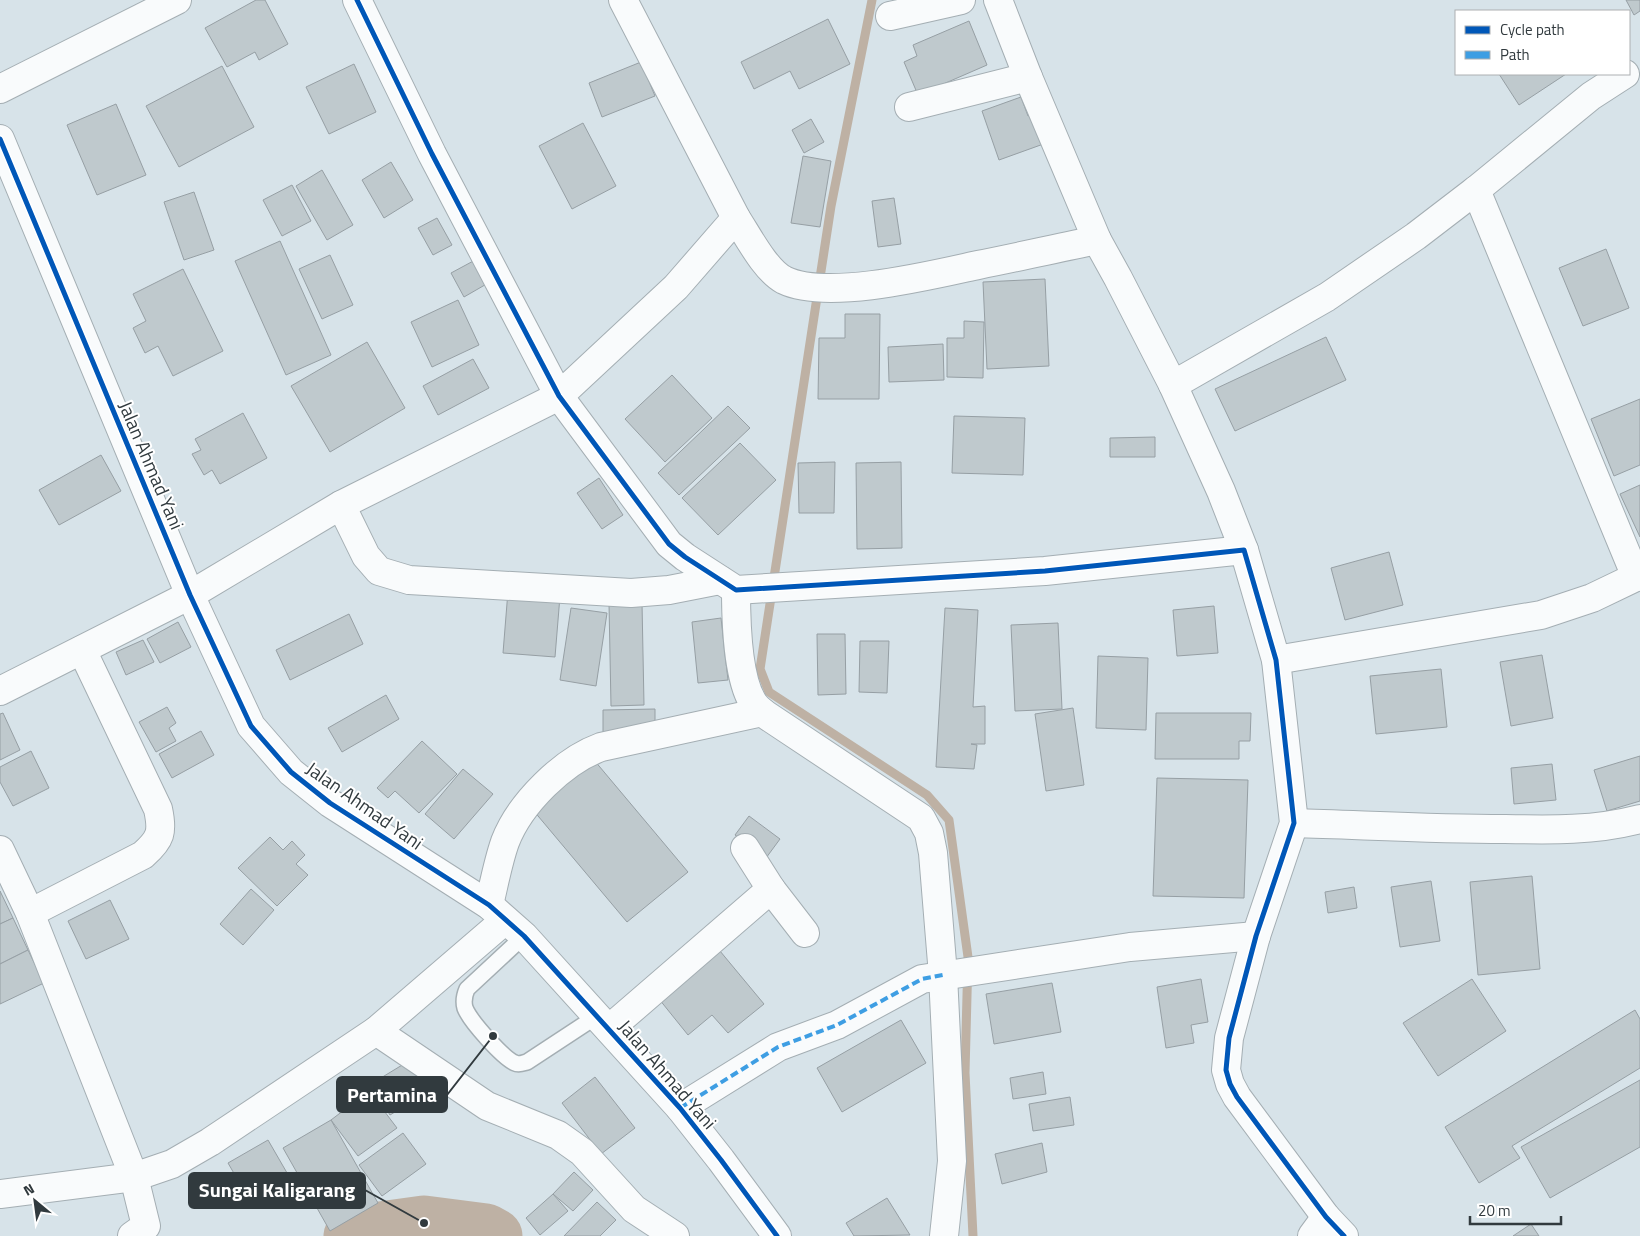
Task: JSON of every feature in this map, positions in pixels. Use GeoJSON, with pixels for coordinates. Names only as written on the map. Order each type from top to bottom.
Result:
{"type":"FeatureCollection","features":[{"type":"Feature","properties":{"kind":"street"},"geometry":{"type":"LineString","coordinates":[[0,90],[177,0]]}},
{"type":"Feature","properties":{"kind":"street"},"geometry":{"type":"LineString","coordinates":[[357,0],[432,154],[559,396],[669,544],[685,557],[736,586]]}},
{"type":"Feature","properties":{"kind":"street"},"geometry":{"type":"LineString","coordinates":[[623,0],[736,218],[774,273],[785,281],[808,287],[838,288],[903,281],[1097,240]]}},
{"type":"Feature","properties":{"kind":"street"},"geometry":{"type":"LineString","coordinates":[[890,16],[960,0]]}},
{"type":"Feature","properties":{"kind":"street"},"geometry":{"type":"LineString","coordinates":[[998,0],[1028,77],[1097,240],[1173,385],[1221,491],[1244,550],[1276,660],[1294,823],[1256,936],[1229,1038],[1226,1070],[1230,1084],[1237,1097],[1328,1230]]}},
{"type":"Feature","properties":{"kind":"street"},"geometry":{"type":"LineString","coordinates":[[1173,385],[1327,297],[1416,236],[1476,190],[1591,96],[1622,75]]}},
{"type":"Feature","properties":{"kind":"street"},"geometry":{"type":"LineString","coordinates":[[909,107],[1028,77]]}},
{"type":"Feature","properties":{"kind":"street","name":"Jalan Ahmad Yani"},"geometry":{"type":"LineString","coordinates":[[0,139],[190,595],[251,726],[292,772],[330,803],[506,920],[603,1022],[680,1108],[777,1236]]}},
{"type":"Feature","properties":{"kind":"street"},"geometry":{"type":"LineString","coordinates":[[1276,660],[1541,615],[1592,598],[1638,576],[1476,190]]}},
{"type":"Feature","properties":{"kind":"street"},"geometry":{"type":"LineString","coordinates":[[0,691],[190,595],[341,505],[559,396],[676,288],[736,218]]}},
{"type":"Feature","properties":{"kind":"street"},"geometry":{"type":"LineString","coordinates":[[341,505],[366,556],[379,571],[409,580],[631,593],[736,586],[790,587],[1045,571],[1244,550]]}},
{"type":"Feature","properties":{"kind":"street"},"geometry":{"type":"LineString","coordinates":[[736,586],[736,622],[745,682],[754,703],[762,712],[921,818],[930,833],[959,974],[952,1161],[944,1236]]}},
{"type":"Feature","properties":{"kind":"street"},"geometry":{"type":"LineString","coordinates":[[30,913],[143,855],[155,845],[160,830],[158,808],[82,650]]}},
{"type":"Feature","properties":{"kind":"street"},"geometry":{"type":"LineString","coordinates":[[0,1194],[134,1176],[172,1164],[210,1142],[376,1031],[506,920],[506,841],[516,821],[530,802],[553,777],[587,752],[601,746],[762,712]]}},
{"type":"Feature","properties":{"kind":"street"},"geometry":{"type":"LineString","coordinates":[[1294,823],[1473,829],[1577,830],[1616,825],[1640,819]]}},
{"type":"Feature","properties":{"kind":"street"},"geometry":{"type":"LineString","coordinates":[[745,848],[771,889],[805,933]]}},
{"type":"Feature","properties":{"kind":"street"},"geometry":{"type":"LineString","coordinates":[[0,850],[30,913],[134,1176],[143,1233]]}},
{"type":"Feature","properties":{"kind":"street"},"geometry":{"type":"LineString","coordinates":[[603,1022],[771,889]]}},
{"type":"Feature","properties":{"kind":"street"},"geometry":{"type":"LineString","coordinates":[[680,1108],[778,1047],[837,1024],[922,979],[1130,947],[1256,936]]}},
{"type":"Feature","properties":{"kind":"street"},"geometry":{"type":"LineString","coordinates":[[376,1031],[486,1106],[558,1135],[582,1152],[634,1209],[675,1236]]}},
{"type":"Feature","properties":{"kind":"lane"},"geometry":{"type":"LineString","coordinates":[[506,920],[464,996],[466,1011],[490,1042],[515,1063],[522,1064],[603,1022]]}},
{"type":"Feature","properties":{"kind":"building"},"geometry":{"type":"Polygon","coordinates":[[[256,0],[265,0],[288,44],[259,60],[255,52],[227,67],[205,28],[256,0]]]}},
{"type":"Feature","properties":{"kind":"building"},"geometry":{"type":"Polygon","coordinates":[[[1626,0],[1640,0],[1640,11],[1634,15],[1626,0]]]}},
{"type":"Feature","properties":{"kind":"building"},"geometry":{"type":"Polygon","coordinates":[[[828,19],[850,64],[799,89],[790,71],[754,89],[741,62],[828,19]]]}},
{"type":"Feature","properties":{"kind":"building"},"geometry":{"type":"Polygon","coordinates":[[[969,21],[987,65],[918,95],[904,62],[917,56],[913,45],[969,21]]]}},
{"type":"Feature","properties":{"kind":"building"},"geometry":{"type":"Polygon","coordinates":[[[641,62],[655,96],[602,117],[589,83],[641,62]]]}},
{"type":"Feature","properties":{"kind":"building"},"geometry":{"type":"Polygon","coordinates":[[[354,64],[376,112],[329,134],[306,87],[354,64]]]}},
{"type":"Feature","properties":{"kind":"building"},"geometry":{"type":"Polygon","coordinates":[[[222,66],[254,127],[179,167],[146,106],[222,66]]]}},
{"type":"Feature","properties":{"kind":"building"},"geometry":{"type":"Polygon","coordinates":[[[1500,75],[1564,75],[1519,105],[1500,75]]]}},
{"type":"Feature","properties":{"kind":"building"},"geometry":{"type":"Polygon","coordinates":[[[1021,97],[1028,116],[1039,112],[1049,142],[999,160],[982,111],[1021,97]]]}},
{"type":"Feature","properties":{"kind":"building"},"geometry":{"type":"Polygon","coordinates":[[[116,104],[146,175],[97,195],[67,125],[116,104]]]}},
{"type":"Feature","properties":{"kind":"building"},"geometry":{"type":"Polygon","coordinates":[[[811,119],[824,142],[804,153],[792,130],[811,119]]]}},
{"type":"Feature","properties":{"kind":"building"},"geometry":{"type":"Polygon","coordinates":[[[583,123],[616,186],[572,209],[539,146],[583,123]]]}},
{"type":"Feature","properties":{"kind":"building"},"geometry":{"type":"Polygon","coordinates":[[[803,156],[831,161],[820,227],[791,223],[803,156]]]}},
{"type":"Feature","properties":{"kind":"building"},"geometry":{"type":"Polygon","coordinates":[[[391,162],[413,200],[384,218],[362,180],[391,162]]]}},
{"type":"Feature","properties":{"kind":"building"},"geometry":{"type":"Polygon","coordinates":[[[322,170],[353,225],[327,240],[296,186],[322,170]]]}},
{"type":"Feature","properties":{"kind":"building"},"geometry":{"type":"Polygon","coordinates":[[[292,185],[311,221],[282,236],[263,200],[292,185]]]}},
{"type":"Feature","properties":{"kind":"building"},"geometry":{"type":"Polygon","coordinates":[[[194,192],[214,250],[184,260],[164,202],[194,192]]]}},
{"type":"Feature","properties":{"kind":"building"},"geometry":{"type":"Polygon","coordinates":[[[894,198],[901,244],[878,247],[872,201],[894,198]]]}},
{"type":"Feature","properties":{"kind":"building"},"geometry":{"type":"Polygon","coordinates":[[[437,218],[452,245],[433,255],[418,228],[437,218]]]}},
{"type":"Feature","properties":{"kind":"building"},"geometry":{"type":"Polygon","coordinates":[[[280,241],[331,355],[286,375],[235,261],[280,241]]]}},
{"type":"Feature","properties":{"kind":"building"},"geometry":{"type":"Polygon","coordinates":[[[1606,249],[1629,308],[1583,326],[1559,268],[1606,249]]]}},
{"type":"Feature","properties":{"kind":"building"},"geometry":{"type":"Polygon","coordinates":[[[330,255],[353,305],[322,319],[299,269],[330,255]]]}},
{"type":"Feature","properties":{"kind":"building"},"geometry":{"type":"Polygon","coordinates":[[[477,259],[490,282],[464,297],[451,273],[477,259]]]}},
{"type":"Feature","properties":{"kind":"building"},"geometry":{"type":"Polygon","coordinates":[[[183,269],[223,351],[173,376],[158,346],[145,353],[133,328],[146,321],[133,294],[183,269]]]}},
{"type":"Feature","properties":{"kind":"building"},"geometry":{"type":"Polygon","coordinates":[[[1045,279],[1049,366],[987,369],[983,282],[1045,279]]]}},
{"type":"Feature","properties":{"kind":"building"},"geometry":{"type":"Polygon","coordinates":[[[458,300],[479,345],[432,367],[411,322],[458,300]]]}},
{"type":"Feature","properties":{"kind":"building"},"geometry":{"type":"Polygon","coordinates":[[[845,314],[880,314],[879,399],[818,399],[819,338],[845,338],[845,314]]]}},
{"type":"Feature","properties":{"kind":"building"},"geometry":{"type":"Polygon","coordinates":[[[964,321],[984,322],[983,378],[947,377],[947,338],[964,338],[964,321]]]}},
{"type":"Feature","properties":{"kind":"building"},"geometry":{"type":"Polygon","coordinates":[[[1326,337],[1346,380],[1235,431],[1215,389],[1326,337]]]}},
{"type":"Feature","properties":{"kind":"building"},"geometry":{"type":"Polygon","coordinates":[[[367,342],[405,408],[330,452],[291,386],[367,342]]]}},
{"type":"Feature","properties":{"kind":"building"},"geometry":{"type":"Polygon","coordinates":[[[943,344],[944,380],[889,382],[888,347],[943,344]]]}},
{"type":"Feature","properties":{"kind":"building"},"geometry":{"type":"Polygon","coordinates":[[[473,359],[489,388],[438,415],[423,386],[473,359]]]}},
{"type":"Feature","properties":{"kind":"building"},"geometry":{"type":"Polygon","coordinates":[[[672,375],[712,418],[665,462],[625,419],[672,375]]]}},
{"type":"Feature","properties":{"kind":"building"},"geometry":{"type":"Polygon","coordinates":[[[1640,399],[1640,465],[1614,476],[1591,419],[1640,399]]]}},
{"type":"Feature","properties":{"kind":"building"},"geometry":{"type":"Polygon","coordinates":[[[728,406],[750,428],[679,495],[658,473],[728,406]]]}},
{"type":"Feature","properties":{"kind":"building"},"geometry":{"type":"Polygon","coordinates":[[[243,413],[267,458],[220,484],[212,470],[204,475],[192,454],[201,450],[195,439],[243,413]]]}},
{"type":"Feature","properties":{"kind":"building"},"geometry":{"type":"Polygon","coordinates":[[[954,416],[1025,418],[1023,475],[952,473],[954,416]]]}},
{"type":"Feature","properties":{"kind":"building"},"geometry":{"type":"Polygon","coordinates":[[[1155,437],[1155,457],[1110,457],[1110,438],[1155,437]]]}},
{"type":"Feature","properties":{"kind":"building"},"geometry":{"type":"Polygon","coordinates":[[[740,443],[776,480],[718,535],[682,498],[740,443]]]}},
{"type":"Feature","properties":{"kind":"building"},"geometry":{"type":"Polygon","coordinates":[[[101,455],[121,491],[59,525],[39,490],[101,455]]]}},
{"type":"Feature","properties":{"kind":"building"},"geometry":{"type":"Polygon","coordinates":[[[835,462],[834,513],[799,513],[798,463],[835,462]]]}},
{"type":"Feature","properties":{"kind":"building"},"geometry":{"type":"Polygon","coordinates":[[[901,462],[902,548],[857,549],[856,463],[901,462]]]}},
{"type":"Feature","properties":{"kind":"building"},"geometry":{"type":"Polygon","coordinates":[[[599,478],[623,515],[602,529],[577,493],[599,478]]]}},
{"type":"Feature","properties":{"kind":"building"},"geometry":{"type":"Polygon","coordinates":[[[1640,485],[1640,537],[1620,494],[1640,485]]]}},
{"type":"Feature","properties":{"kind":"building"},"geometry":{"type":"Polygon","coordinates":[[[1389,552],[1403,605],[1345,620],[1331,568],[1389,552]]]}},
{"type":"Feature","properties":{"kind":"building"},"geometry":{"type":"Polygon","coordinates":[[[508,591],[560,596],[555,657],[503,653],[508,591]]]}},
{"type":"Feature","properties":{"kind":"building"},"geometry":{"type":"Polygon","coordinates":[[[642,603],[644,705],[611,706],[609,604],[642,603]]]}},
{"type":"Feature","properties":{"kind":"building"},"geometry":{"type":"Polygon","coordinates":[[[1214,606],[1218,653],[1177,656],[1173,610],[1214,606]]]}},
{"type":"Feature","properties":{"kind":"building"},"geometry":{"type":"Polygon","coordinates":[[[571,608],[607,613],[596,686],[560,680],[571,608]]]}},
{"type":"Feature","properties":{"kind":"building"},"geometry":{"type":"Polygon","coordinates":[[[945,608],[978,610],[973,707],[985,706],[985,744],[971,744],[977,745],[974,769],[936,767],[945,608]]]}},
{"type":"Feature","properties":{"kind":"building"},"geometry":{"type":"Polygon","coordinates":[[[349,614],[363,644],[290,680],[276,650],[349,614]]]}},
{"type":"Feature","properties":{"kind":"building"},"geometry":{"type":"Polygon","coordinates":[[[721,618],[728,680],[698,683],[692,622],[721,618]]]}},
{"type":"Feature","properties":{"kind":"building"},"geometry":{"type":"Polygon","coordinates":[[[178,622],[191,647],[160,663],[147,639],[178,622]]]}},
{"type":"Feature","properties":{"kind":"building"},"geometry":{"type":"Polygon","coordinates":[[[1058,623],[1062,709],[1015,711],[1011,625],[1058,623]]]}},
{"type":"Feature","properties":{"kind":"building"},"geometry":{"type":"Polygon","coordinates":[[[817,634],[845,634],[846,694],[818,695],[817,634]]]}},
{"type":"Feature","properties":{"kind":"building"},"geometry":{"type":"Polygon","coordinates":[[[143,640],[154,662],[126,675],[116,652],[143,640]]]}},
{"type":"Feature","properties":{"kind":"building"},"geometry":{"type":"Polygon","coordinates":[[[860,641],[889,641],[887,693],[859,692],[860,641]]]}},
{"type":"Feature","properties":{"kind":"building"},"geometry":{"type":"Polygon","coordinates":[[[1542,655],[1553,718],[1511,726],[1500,662],[1542,655]]]}},
{"type":"Feature","properties":{"kind":"building"},"geometry":{"type":"Polygon","coordinates":[[[1098,656],[1148,658],[1146,730],[1096,728],[1098,656]]]}},
{"type":"Feature","properties":{"kind":"building"},"geometry":{"type":"Polygon","coordinates":[[[1441,669],[1447,727],[1376,734],[1370,676],[1441,669]]]}},
{"type":"Feature","properties":{"kind":"building"},"geometry":{"type":"Polygon","coordinates":[[[386,695],[399,719],[342,752],[328,728],[386,695]]]}},
{"type":"Feature","properties":{"kind":"building"},"geometry":{"type":"Polygon","coordinates":[[[167,707],[176,723],[169,728],[176,741],[156,752],[139,722],[167,707]]]}},
{"type":"Feature","properties":{"kind":"building"},"geometry":{"type":"Polygon","coordinates":[[[1073,708],[1084,785],[1046,791],[1035,714],[1073,708]]]}},
{"type":"Feature","properties":{"kind":"building"},"geometry":{"type":"Polygon","coordinates":[[[655,709],[655,733],[603,734],[603,710],[655,709]]]}},
{"type":"Feature","properties":{"kind":"building"},"geometry":{"type":"Polygon","coordinates":[[[3,713],[20,750],[0,760],[0,714],[3,713]]]}},
{"type":"Feature","properties":{"kind":"building"},"geometry":{"type":"Polygon","coordinates":[[[1156,713],[1251,713],[1250,741],[1239,741],[1239,759],[1155,759],[1156,713]]]}},
{"type":"Feature","properties":{"kind":"building"},"geometry":{"type":"Polygon","coordinates":[[[201,731],[214,755],[172,778],[159,754],[201,731]]]}},
{"type":"Feature","properties":{"kind":"building"},"geometry":{"type":"Polygon","coordinates":[[[422,741],[457,774],[419,813],[395,791],[388,798],[377,788],[422,741]]]}},
{"type":"Feature","properties":{"kind":"building"},"geometry":{"type":"Polygon","coordinates":[[[31,751],[49,788],[13,806],[0,782],[0,767],[31,751]]]}},
{"type":"Feature","properties":{"kind":"building"},"geometry":{"type":"Polygon","coordinates":[[[1640,756],[1640,801],[1607,811],[1594,770],[1640,756]]]}},
{"type":"Feature","properties":{"kind":"building"},"geometry":{"type":"Polygon","coordinates":[[[594,760],[688,872],[627,922],[533,810],[594,760]]]}},
{"type":"Feature","properties":{"kind":"building"},"geometry":{"type":"Polygon","coordinates":[[[1552,764],[1556,800],[1514,804],[1511,768],[1552,764]]]}},
{"type":"Feature","properties":{"kind":"building"},"geometry":{"type":"Polygon","coordinates":[[[463,769],[493,794],[454,839],[425,814],[463,769]]]}},
{"type":"Feature","properties":{"kind":"building"},"geometry":{"type":"Polygon","coordinates":[[[1157,778],[1248,780],[1244,898],[1153,896],[1157,778]]]}},
{"type":"Feature","properties":{"kind":"building"},"geometry":{"type":"Polygon","coordinates":[[[749,816],[780,839],[766,858],[735,835],[749,816]]]}},
{"type":"Feature","properties":{"kind":"building"},"geometry":{"type":"Polygon","coordinates":[[[270,837],[283,850],[292,841],[305,855],[296,864],[308,875],[277,906],[238,868],[270,837]]]}},
{"type":"Feature","properties":{"kind":"building"},"geometry":{"type":"Polygon","coordinates":[[[1532,876],[1540,969],[1478,975],[1470,882],[1532,876]]]}},
{"type":"Feature","properties":{"kind":"building"},"geometry":{"type":"Polygon","coordinates":[[[1431,881],[1440,941],[1400,947],[1391,887],[1431,881]]]}},
{"type":"Feature","properties":{"kind":"building"},"geometry":{"type":"Polygon","coordinates":[[[1354,887],[1357,908],[1328,913],[1325,892],[1354,887]]]}},
{"type":"Feature","properties":{"kind":"building"},"geometry":{"type":"Polygon","coordinates":[[[251,889],[274,910],[243,945],[220,924],[251,889]]]}},
{"type":"Feature","properties":{"kind":"building"},"geometry":{"type":"Polygon","coordinates":[[[0,891],[13,918],[0,924],[0,891]]]}},
{"type":"Feature","properties":{"kind":"building"},"geometry":{"type":"Polygon","coordinates":[[[110,900],[129,939],[86,959],[68,921],[110,900]]]}},
{"type":"Feature","properties":{"kind":"building"},"geometry":{"type":"Polygon","coordinates":[[[13,918],[28,950],[0,964],[0,924],[13,918]]]}},
{"type":"Feature","properties":{"kind":"building"},"geometry":{"type":"Polygon","coordinates":[[[715,945],[764,1004],[728,1033],[712,1015],[688,1035],[655,994],[715,945]]]}},
{"type":"Feature","properties":{"kind":"building"},"geometry":{"type":"Polygon","coordinates":[[[28,950],[44,983],[0,1004],[0,964],[28,950]]]}},
{"type":"Feature","properties":{"kind":"building"},"geometry":{"type":"Polygon","coordinates":[[[1201,979],[1208,1022],[1191,1025],[1194,1043],[1166,1048],[1157,987],[1201,979]]]}},
{"type":"Feature","properties":{"kind":"building"},"geometry":{"type":"Polygon","coordinates":[[[1472,979],[1506,1031],[1438,1076],[1403,1023],[1472,979]]]}},
{"type":"Feature","properties":{"kind":"building"},"geometry":{"type":"Polygon","coordinates":[[[1052,983],[1061,1032],[994,1044],[986,994],[1052,983]]]}},
{"type":"Feature","properties":{"kind":"building"},"geometry":{"type":"Polygon","coordinates":[[[1635,1010],[1640,1019],[1640,1068],[1512,1146],[1520,1158],[1479,1183],[1445,1127],[1635,1010]]]}},
{"type":"Feature","properties":{"kind":"building"},"geometry":{"type":"Polygon","coordinates":[[[901,1020],[926,1063],[842,1112],[817,1068],[901,1020]]]}},
{"type":"Feature","properties":{"kind":"building"},"geometry":{"type":"Polygon","coordinates":[[[412,1059],[431,1090],[390,1115],[371,1084],[412,1059]]]}},
{"type":"Feature","properties":{"kind":"building"},"geometry":{"type":"Polygon","coordinates":[[[1043,1072],[1046,1094],[1013,1099],[1010,1078],[1043,1072]]]}},
{"type":"Feature","properties":{"kind":"building"},"geometry":{"type":"Polygon","coordinates":[[[595,1077],[635,1128],[601,1154],[562,1103],[595,1077]]]}},
{"type":"Feature","properties":{"kind":"building"},"geometry":{"type":"Polygon","coordinates":[[[1640,1080],[1640,1147],[1550,1198],[1521,1147],[1640,1080]]]}},
{"type":"Feature","properties":{"kind":"building"},"geometry":{"type":"Polygon","coordinates":[[[369,1091],[397,1128],[358,1156],[331,1120],[369,1091]]]}},
{"type":"Feature","properties":{"kind":"building"},"geometry":{"type":"Polygon","coordinates":[[[1070,1097],[1074,1125],[1033,1131],[1029,1104],[1070,1097]]]}},
{"type":"Feature","properties":{"kind":"building"},"geometry":{"type":"Polygon","coordinates":[[[331,1120],[378,1203],[330,1231],[283,1148],[331,1120]]]}},
{"type":"Feature","properties":{"kind":"building"},"geometry":{"type":"Polygon","coordinates":[[[403,1133],[426,1164],[382,1196],[359,1165],[403,1133]]]}},
{"type":"Feature","properties":{"kind":"building"},"geometry":{"type":"Polygon","coordinates":[[[268,1140],[294,1185],[254,1208],[228,1163],[268,1140]]]}},
{"type":"Feature","properties":{"kind":"building"},"geometry":{"type":"Polygon","coordinates":[[[1042,1143],[1047,1172],[1002,1184],[995,1154],[1042,1143]]]}},
{"type":"Feature","properties":{"kind":"building"},"geometry":{"type":"Polygon","coordinates":[[[574,1172],[593,1190],[573,1211],[553,1194],[574,1172]]]}},
{"type":"Feature","properties":{"kind":"building"},"geometry":{"type":"Polygon","coordinates":[[[553,1194],[568,1211],[540,1235],[526,1218],[553,1194]]]}},
{"type":"Feature","properties":{"kind":"building"},"geometry":{"type":"Polygon","coordinates":[[[887,1198],[910,1235],[854,1236],[846,1223],[887,1198]]]}},
{"type":"Feature","properties":{"kind":"building"},"geometry":{"type":"Polygon","coordinates":[[[597,1202],[616,1220],[600,1236],[564,1236],[597,1202]]]}},
{"type":"Feature","properties":{"kind":"building"},"geometry":{"type":"Polygon","coordinates":[[[1531,1224],[1539,1236],[1513,1236],[1531,1224]]]}},
{"type":"Feature","properties":{"kind":"waterway"},"geometry":{"type":"LineString","coordinates":[[872,0],[831,206],[760,669],[769,692],[927,795],[949,820],[968,957],[965,1073],[973,1236]]}},
{"type":"Feature","properties":{"kind":"waterway"},"geometry":{"type":"LineString","coordinates":[[351,1236],[366,1231],[424,1223],[486,1231],[495,1236]]}},
{"type":"Feature","properties":{"kind":"marked path"},"geometry":{"type":"LineString","coordinates":[[680,1108],[778,1047],[837,1025],[922,979],[943,975]]}},
{"type":"Feature","properties":{"kind":"cycle path"},"geometry":{"type":"LineString","coordinates":[[357,0],[432,154],[559,396],[669,544],[685,557],[736,590],[1045,571],[1244,550],[1276,660],[1294,823],[1256,936],[1229,1038],[1226,1070],[1230,1084],[1237,1097],[1326,1217],[1344,1236]]}},
{"type":"Feature","properties":{"kind":"cycle path"},"geometry":{"type":"LineString","coordinates":[[0,139],[190,595],[251,726],[291,772],[330,803],[489,905],[524,936],[680,1108],[777,1236]]}},
{"type":"Feature","properties":{"kind":"place","name":"Pertamina"},"geometry":{"type":"Point","coordinates":[493,1036]}},
{"type":"Feature","properties":{"kind":"place","name":"Sungai Kaligarang"},"geometry":{"type":"Point","coordinates":[424,1223]}}]}
